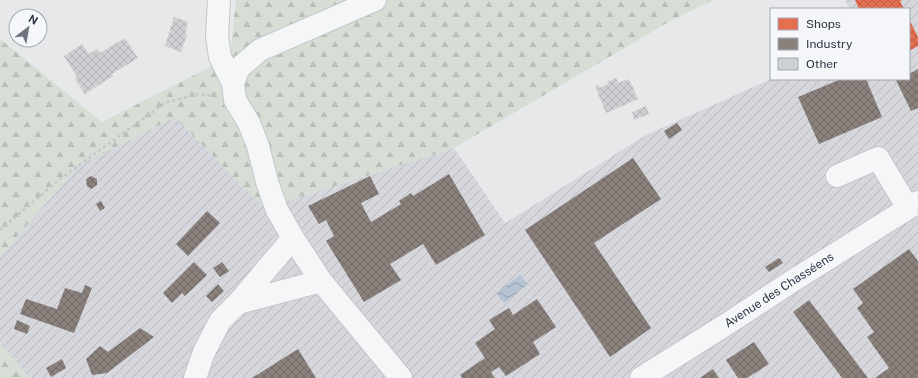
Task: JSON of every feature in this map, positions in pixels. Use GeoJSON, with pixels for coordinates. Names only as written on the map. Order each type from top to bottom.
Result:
{"type":"FeatureCollection","features":[{"type":"Feature","properties":{"kind":"street"},"geometry":{"type":"LineString","coordinates":[[219,0],[217,36],[220,57],[258,146],[267,182],[278,210],[293,238],[321,281],[401,378]]}},
{"type":"Feature","properties":{"kind":"street"},"geometry":{"type":"LineString","coordinates":[[234,91],[239,68],[260,50],[375,0]]}},
{"type":"Feature","properties":{"kind":"street"},"geometry":{"type":"LineString","coordinates":[[836,176],[878,158],[913,205]]}},
{"type":"Feature","properties":{"kind":"street","name":"Avenue des Chasséens"},"geometry":{"type":"LineString","coordinates":[[641,378],[913,205]]}},
{"type":"Feature","properties":{"kind":"street"},"geometry":{"type":"LineString","coordinates":[[195,378],[204,352],[220,321],[238,303],[293,238]]}},
{"type":"Feature","properties":{"kind":"street"},"geometry":{"type":"LineString","coordinates":[[238,303],[321,281]]}},
{"type":"Feature","properties":{"kind":"path"},"geometry":{"type":"LineString","coordinates":[[0,230],[60,179],[165,103],[198,94],[234,91]]}},
{"type":"Feature","properties":{"kind":"shaded area"},"geometry":{"type":"Polygon","coordinates":[[[845,0],[918,0],[918,378],[29,378],[0,343],[0,256],[79,165],[175,117],[265,208],[454,148],[505,223],[646,135],[770,79],[910,80],[910,8],[849,8],[845,0]]]}},
{"type":"Feature","properties":{"kind":"green space"},"geometry":{"type":"Polygon","coordinates":[[[236,0],[714,0],[674,19],[454,148],[265,208],[175,117],[79,165],[0,256],[0,39],[8,46],[8,48],[11,48],[102,122],[230,57],[236,0]]]}},
{"type":"Feature","properties":{"kind":"green space"},"geometry":{"type":"Polygon","coordinates":[[[0,343],[29,378],[0,378],[0,343]]]}},
{"type":"Feature","properties":{"kind":"water"},"geometry":{"type":"Polygon","coordinates":[[[520,275],[528,284],[504,303],[496,293],[520,275]]]}},
{"type":"Feature","properties":{"kind":"building: Shops"},"geometry":{"type":"Polygon","coordinates":[[[855,0],[903,0],[900,1],[904,8],[859,8],[855,0]]]}},
{"type":"Feature","properties":{"kind":"building: Shops"},"geometry":{"type":"Polygon","coordinates":[[[910,21],[918,37],[918,46],[910,50],[910,21]]]}},
{"type":"Feature","properties":{"kind":"building: Industry"},"geometry":{"type":"Polygon","coordinates":[[[918,69],[918,108],[911,111],[896,80],[910,80],[910,73],[918,69]]]}},
{"type":"Feature","properties":{"kind":"building: Industry"},"geometry":{"type":"Polygon","coordinates":[[[839,80],[866,80],[882,117],[819,144],[798,97],[839,80]]]}},
{"type":"Feature","properties":{"kind":"building: Industry"},"geometry":{"type":"Polygon","coordinates":[[[677,123],[682,130],[669,139],[664,131],[677,123]]]}},
{"type":"Feature","properties":{"kind":"building: Industry"},"geometry":{"type":"Polygon","coordinates":[[[633,158],[661,199],[594,243],[651,328],[610,357],[525,230],[633,158]]]}},
{"type":"Feature","properties":{"kind":"building: Industry"},"geometry":{"type":"Polygon","coordinates":[[[449,174],[485,235],[436,265],[423,244],[390,264],[401,280],[364,302],[326,241],[334,236],[326,220],[319,224],[308,206],[370,176],[379,194],[361,203],[371,222],[401,204],[399,201],[411,193],[413,196],[449,174]]]}},
{"type":"Feature","properties":{"kind":"building: Industry"},"geometry":{"type":"Polygon","coordinates":[[[91,176],[97,179],[97,185],[91,189],[87,186],[86,179],[91,176]]]}},
{"type":"Feature","properties":{"kind":"building: Industry"},"geometry":{"type":"Polygon","coordinates":[[[101,201],[105,208],[100,211],[96,204],[101,201]]]}},
{"type":"Feature","properties":{"kind":"building: Industry"},"geometry":{"type":"Polygon","coordinates":[[[207,211],[220,223],[188,256],[176,244],[207,211]]]}},
{"type":"Feature","properties":{"kind":"building: Industry"},"geometry":{"type":"Polygon","coordinates":[[[909,249],[918,261],[918,378],[875,378],[889,368],[867,337],[874,332],[857,308],[863,303],[853,289],[909,249]]]}},
{"type":"Feature","properties":{"kind":"building: Industry"},"geometry":{"type":"Polygon","coordinates":[[[779,258],[783,263],[769,272],[765,267],[779,258]]]}},
{"type":"Feature","properties":{"kind":"building: Industry"},"geometry":{"type":"Polygon","coordinates":[[[194,262],[207,275],[185,296],[182,293],[172,303],[163,293],[194,262]]]}},
{"type":"Feature","properties":{"kind":"building: Industry"},"geometry":{"type":"Polygon","coordinates":[[[222,262],[229,271],[220,277],[213,268],[222,262]]]}},
{"type":"Feature","properties":{"kind":"building: Industry"},"geometry":{"type":"Polygon","coordinates":[[[218,284],[224,291],[212,302],[206,296],[218,284]]]}},
{"type":"Feature","properties":{"kind":"building: Industry"},"geometry":{"type":"Polygon","coordinates":[[[85,285],[92,288],[74,333],[20,314],[26,299],[57,309],[65,288],[82,293],[85,285]]]}},
{"type":"Feature","properties":{"kind":"building: Industry"},"geometry":{"type":"Polygon","coordinates":[[[537,299],[556,327],[533,342],[540,354],[506,376],[499,367],[491,372],[495,378],[462,378],[460,375],[485,358],[475,343],[495,329],[489,320],[509,308],[513,315],[537,299]]]}},
{"type":"Feature","properties":{"kind":"building: Industry"},"geometry":{"type":"Polygon","coordinates":[[[809,300],[868,378],[842,378],[793,312],[809,300]]]}},
{"type":"Feature","properties":{"kind":"building: Industry"},"geometry":{"type":"Polygon","coordinates":[[[17,320],[30,326],[27,334],[14,329],[17,320]]]}},
{"type":"Feature","properties":{"kind":"building: Industry"},"geometry":{"type":"Polygon","coordinates":[[[140,328],[154,337],[107,373],[92,375],[86,359],[100,346],[108,352],[140,328]]]}},
{"type":"Feature","properties":{"kind":"building: Industry"},"geometry":{"type":"Polygon","coordinates":[[[754,342],[769,364],[747,378],[738,378],[726,360],[754,342]]]}},
{"type":"Feature","properties":{"kind":"building: Industry"},"geometry":{"type":"Polygon","coordinates":[[[298,349],[316,378],[252,378],[298,349]]]}},
{"type":"Feature","properties":{"kind":"building: Industry"},"geometry":{"type":"Polygon","coordinates":[[[62,359],[66,368],[51,377],[46,368],[62,359]]]}},
{"type":"Feature","properties":{"kind":"building: Industry"},"geometry":{"type":"Polygon","coordinates":[[[713,369],[719,378],[700,378],[713,369]]]}},
{"type":"Feature","properties":{"kind":"building: Other"},"geometry":{"type":"Polygon","coordinates":[[[174,17],[188,22],[185,34],[187,35],[181,52],[165,46],[174,17]]]}},
{"type":"Feature","properties":{"kind":"building: Other"},"geometry":{"type":"Polygon","coordinates":[[[125,38],[138,58],[112,74],[113,76],[85,94],[75,79],[77,77],[64,56],[82,44],[89,54],[97,49],[100,53],[125,38]]]}},
{"type":"Feature","properties":{"kind":"building: Other"},"geometry":{"type":"Polygon","coordinates":[[[616,78],[618,83],[629,79],[638,99],[606,113],[595,86],[598,85],[599,88],[616,78]]]}},
{"type":"Feature","properties":{"kind":"building: Other"},"geometry":{"type":"Polygon","coordinates":[[[646,106],[649,114],[634,120],[632,112],[646,106]]]}}]}
